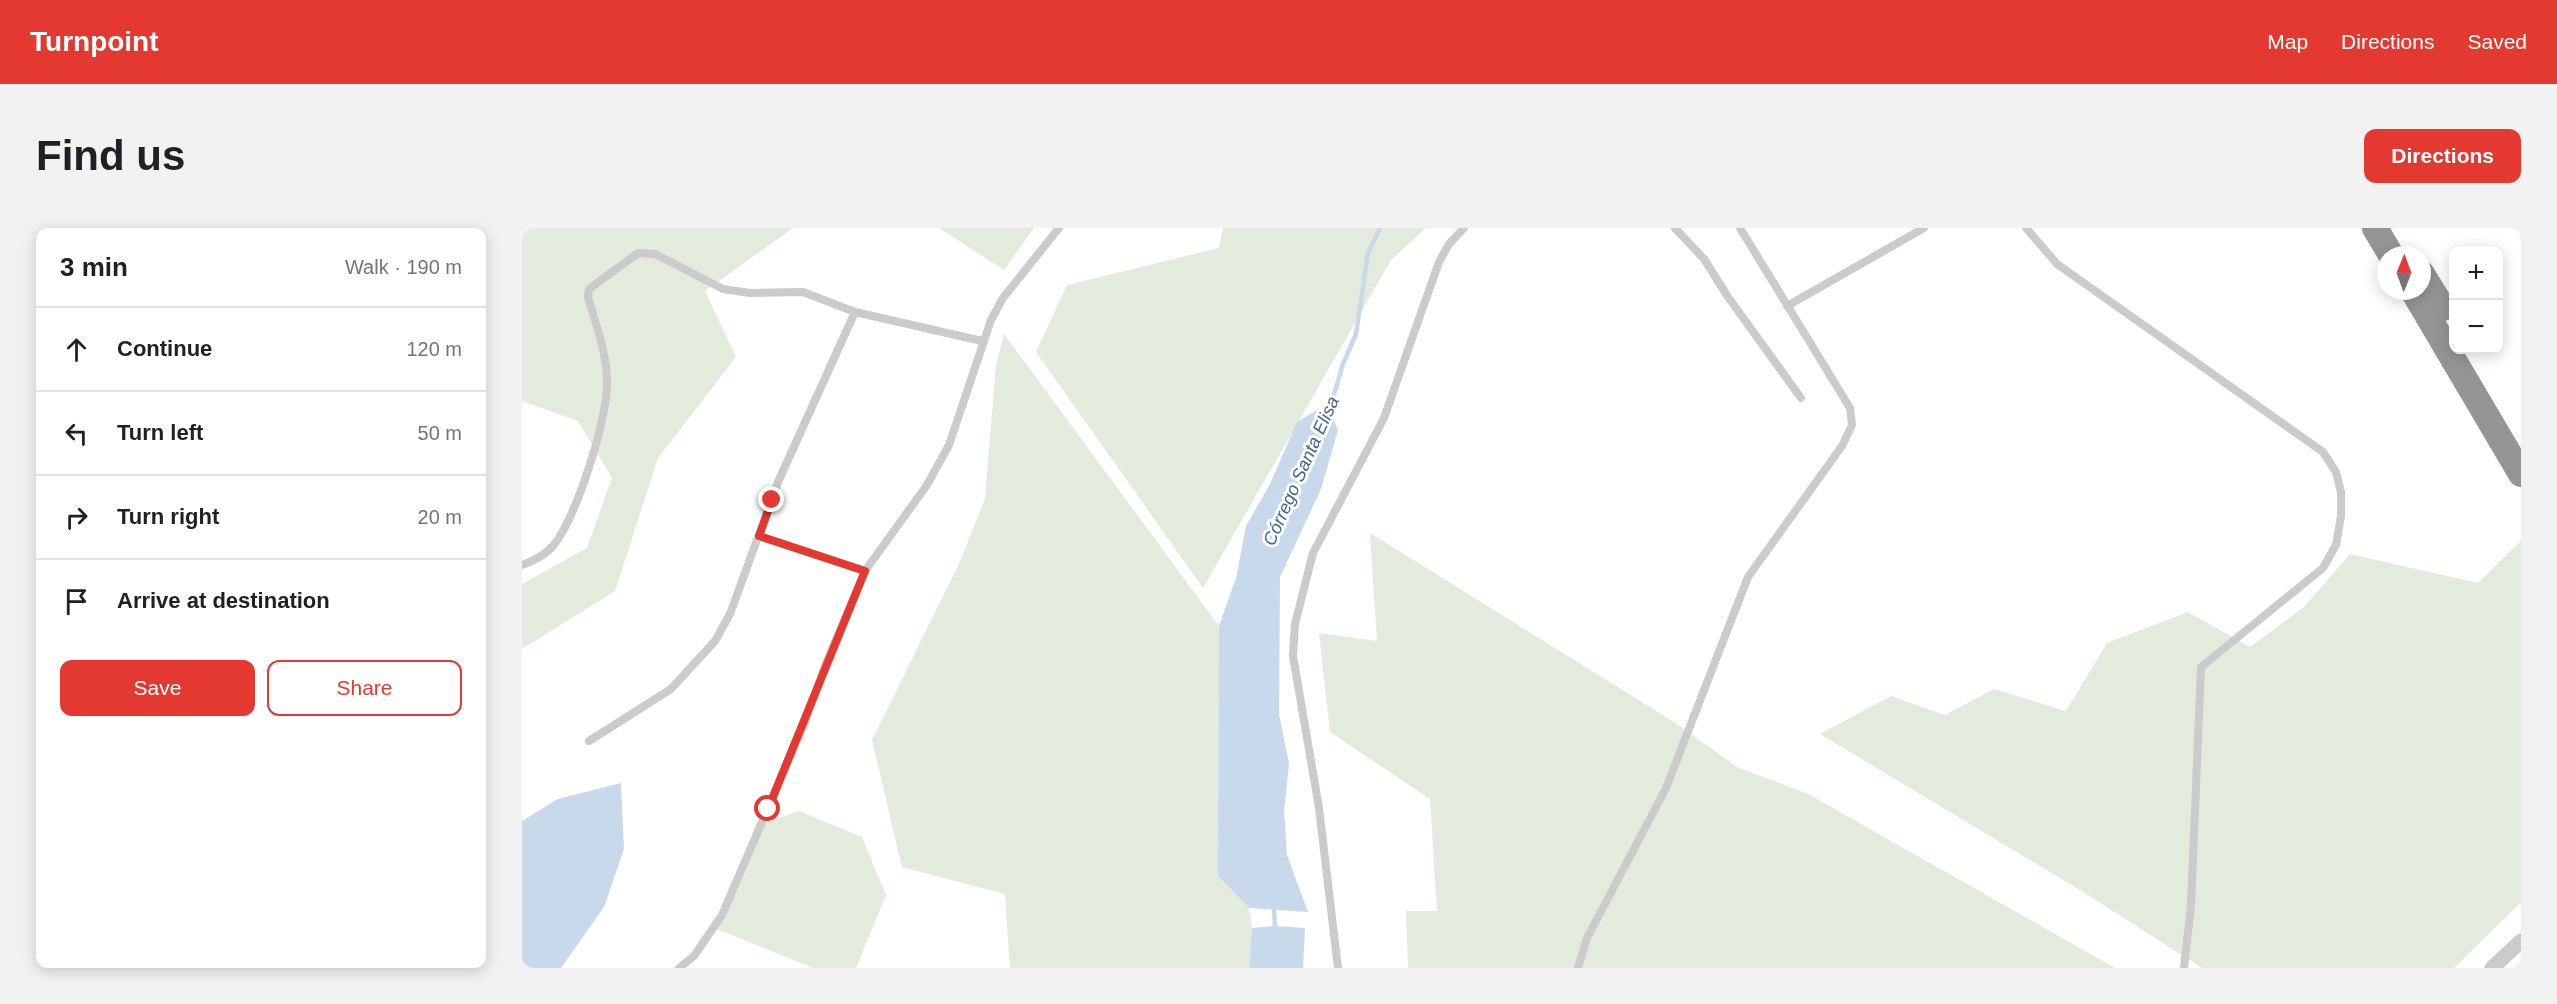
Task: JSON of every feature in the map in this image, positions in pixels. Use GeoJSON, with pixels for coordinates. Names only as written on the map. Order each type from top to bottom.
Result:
{"type":"FeatureCollection","features":[{"type":"Feature","properties":{"kind":"highway"},"geometry":{"type":"LineString","coordinates":[[2375,228],[2386,246]]}},
{"type":"Feature","properties":{"kind":"highway"},"geometry":{"type":"LineString","coordinates":[[2395,228],[2406,246]]}},
{"type":"Feature","properties":{"kind":"highway"},"geometry":{"type":"LineString","coordinates":[[2431,289],[2449,318]]}},
{"type":"Feature","properties":{"kind":"highway"},"geometry":{"type":"LineString","coordinates":[[2420,300],[2449,339]]}},
{"type":"Feature","properties":{"kind":"highway"},"geometry":{"type":"LineString","coordinates":[[2460,354],[2498,419],[2521,474]]}},
{"type":"Feature","properties":{"kind":"highway"},"geometry":{"type":"LineString","coordinates":[[2498,419],[2521,444]]}},
{"type":"Feature","properties":{"kind":"street"},"geometry":{"type":"LineString","coordinates":[[2492,968],[2521,941]]}},
{"type":"Feature","properties":{"kind":"lane"},"geometry":{"type":"LineString","coordinates":[[679,968],[694,956],[722,915],[805,722],[826,663],[865,571],[927,485],[949,445],[982,341],[1003,298],[1059,228]]}},
{"type":"Feature","properties":{"kind":"lane"},"geometry":{"type":"LineString","coordinates":[[1338,968],[1319,808],[1293,656],[1295,624],[1313,553],[1384,418],[1439,262],[1449,244],[1464,228]]}},
{"type":"Feature","properties":{"kind":"lane"},"geometry":{"type":"LineString","coordinates":[[1675,228],[1704,259],[1728,297],[1801,398]]}},
{"type":"Feature","properties":{"kind":"lane"},"geometry":{"type":"LineString","coordinates":[[1578,968],[1587,938],[1666,788],[1748,577],[1842,446],[1852,425],[1850,408],[1740,228]]}},
{"type":"Feature","properties":{"kind":"lane"},"geometry":{"type":"LineString","coordinates":[[1787,306],[1924,228]]}},
{"type":"Feature","properties":{"kind":"lane"},"geometry":{"type":"LineString","coordinates":[[2026,228],[2057,264],[2323,452],[2336,472],[2341,492],[2342,516],[2336,545],[2323,568],[2201,667],[2191,905],[2184,968]]}},
{"type":"Feature","properties":{"kind":"lane"},"geometry":{"type":"LineString","coordinates":[[522,565],[533,561],[551,549],[564,532],[573,513],[602,422],[608,384],[605,359],[588,297],[589,289],[638,253],[649,252],[723,289],[750,293],[803,292],[855,312],[982,341]]}},
{"type":"Feature","properties":{"kind":"lane"},"geometry":{"type":"LineString","coordinates":[[589,741],[671,689],[715,641],[730,614],[778,482],[855,312]]}},
{"type":"Feature","properties":{"kind":"lane"},"geometry":{"type":"LineString","coordinates":[[759,536],[865,571]]}},
{"type":"Feature","properties":{"kind":"green space"},"geometry":{"type":"Polygon","coordinates":[[[522,228],[793,228],[705,291],[736,357],[658,458],[615,591],[522,649],[522,584],[587,548],[612,478],[578,421],[522,401],[522,228]]]}},
{"type":"Feature","properties":{"kind":"green space"},"geometry":{"type":"Polygon","coordinates":[[[939,228],[1034,228],[1004,270],[939,228]]]}},
{"type":"Feature","properties":{"kind":"green space"},"geometry":{"type":"Polygon","coordinates":[[[1223,228],[1426,228],[1391,260],[1203,588],[1036,352],[1067,285],[1219,248],[1223,228]]]}},
{"type":"Feature","properties":{"kind":"green space"},"geometry":{"type":"Polygon","coordinates":[[[1004,334],[1219,626],[1218,876],[1249,908],[1252,928],[1249,968],[1010,968],[1005,894],[902,867],[872,740],[958,566],[985,499],[996,365],[1004,334]]]}},
{"type":"Feature","properties":{"kind":"green space"},"geometry":{"type":"Polygon","coordinates":[[[1370,533],[1674,722],[1737,767],[1808,794],[2115,968],[1408,968],[1406,911],[1437,911],[1430,799],[1330,732],[1319,633],[1377,641],[1370,533]]]}},
{"type":"Feature","properties":{"kind":"green space"},"geometry":{"type":"Polygon","coordinates":[[[2521,541],[2521,902],[2454,968],[2202,968],[2080,890],[1820,734],[1891,696],[1945,715],[1994,689],[2066,711],[2107,643],[2188,612],[2250,647],[2304,607],[2350,554],[2478,583],[2521,541]]]}},
{"type":"Feature","properties":{"kind":"green space"},"geometry":{"type":"Polygon","coordinates":[[[799,811],[862,837],[886,895],[856,968],[813,968],[717,929],[758,825],[799,811]]]}},
{"type":"Feature","properties":{"kind":"water"},"geometry":{"type":"Polygon","coordinates":[[[1317,410],[1330,411],[1338,430],[1321,489],[1280,577],[1279,714],[1289,764],[1284,811],[1287,855],[1308,912],[1249,908],[1218,876],[1219,626],[1236,578],[1246,526],[1270,484],[1297,422],[1317,410]]]}},
{"type":"Feature","properties":{"kind":"water"},"geometry":{"type":"Polygon","coordinates":[[[621,783],[624,849],[604,907],[561,968],[522,968],[522,821],[558,799],[621,783]]]}},
{"type":"Feature","properties":{"kind":"water"},"geometry":{"type":"Polygon","coordinates":[[[1275,926],[1305,928],[1303,968],[1249,968],[1252,928],[1275,926]]]}},
{"type":"Feature","properties":{"kind":"waterway","name":"Córrego Santa Elisa"},"geometry":{"type":"LineString","coordinates":[[1328,415],[1343,364],[1356,334],[1368,253],[1380,228]]}},
{"type":"Feature","properties":{"kind":"waterway","name":"Córrego Santa Elisa"},"geometry":{"type":"LineString","coordinates":[[1274,906],[1275,930]]}},
{"type":"Feature","properties":{"kind":"route"},"geometry":{"type":"LineString","coordinates":[[768,809],[865,571],[759,536],[772,500]]}}]}
